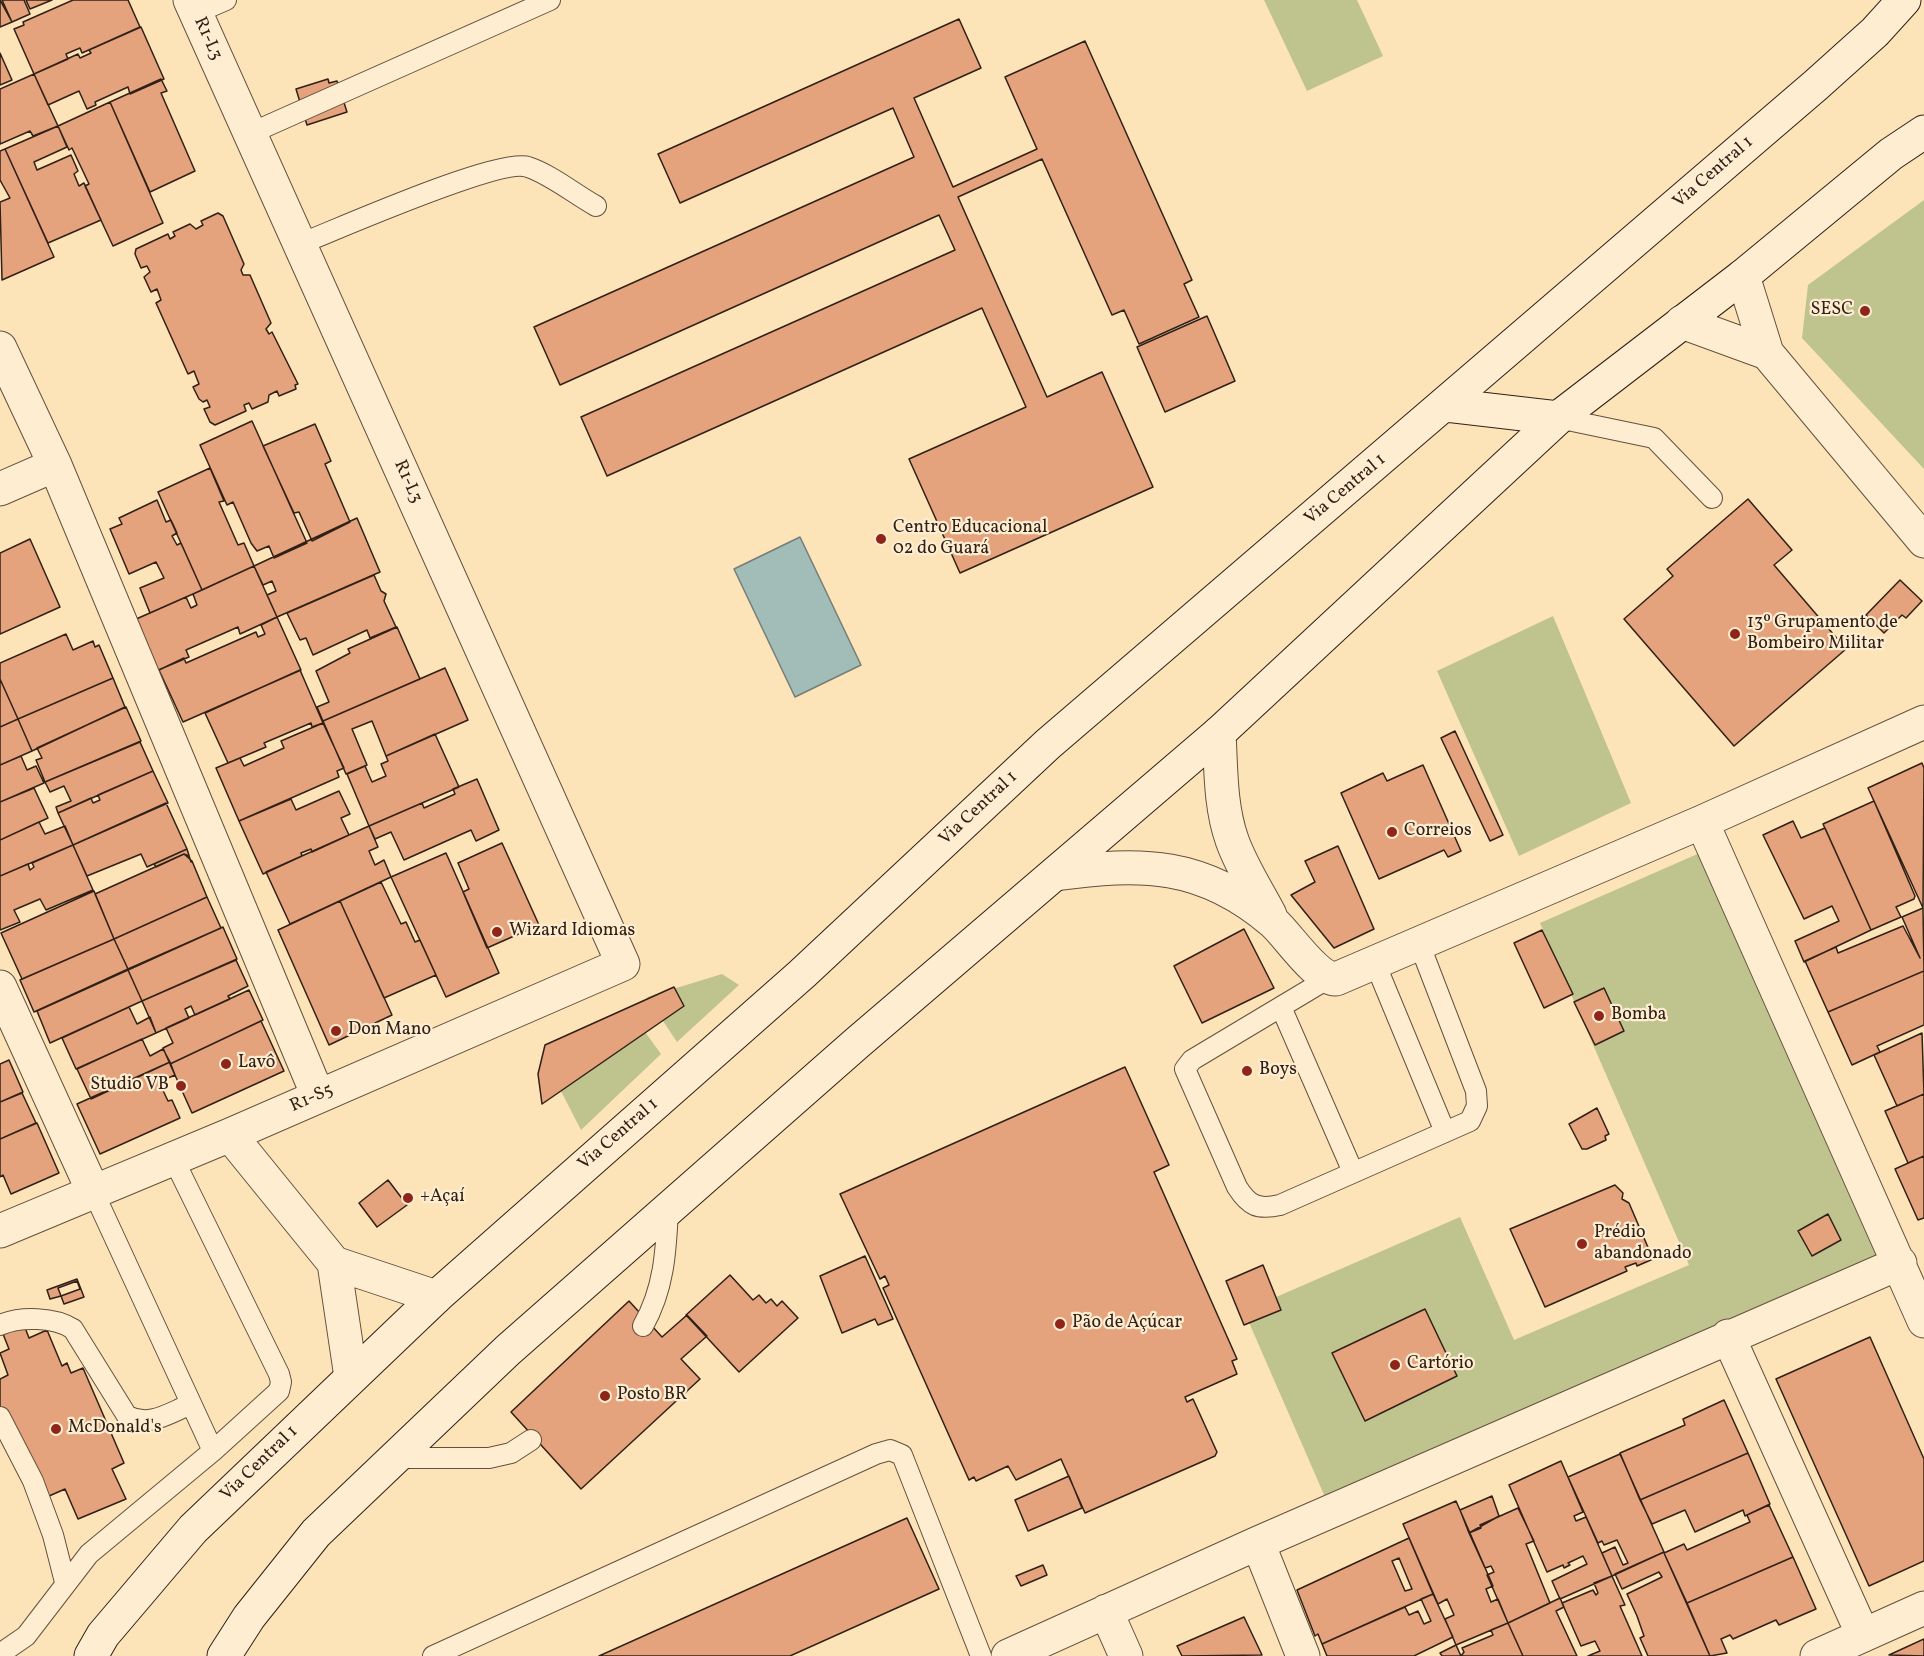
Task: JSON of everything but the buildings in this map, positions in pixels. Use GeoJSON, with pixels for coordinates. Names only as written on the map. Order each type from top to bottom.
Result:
{"type":"FeatureCollection","features":[{"type":"Feature","properties":{"kind":"street","name":"Via Central 1"},"geometry":{"type":"LineString","coordinates":[[91,1656],[103,1635],[193,1528],[436,1297],[802,974],[1048,744],[1446,405],[1816,85],[1875,32],[1904,0]]}},
{"type":"Feature","properties":{"kind":"street","name":"R1-L3"},"geometry":{"type":"LineString","coordinates":[[193,7],[623,964]]}},
{"type":"Feature","properties":{"kind":"street"},"geometry":{"type":"LineString","coordinates":[[224,1656],[249,1617],[316,1533],[392,1458],[508,1350],[1219,733],[1558,418],[1743,276],[1891,154],[1924,132]]}},
{"type":"Feature","properties":{"kind":"street"},"geometry":{"type":"LineString","coordinates":[[1743,276],[1767,352],[1924,541]]}},
{"type":"Feature","properties":{"kind":"street"},"geometry":{"type":"LineString","coordinates":[[1682,322],[1767,352]]}},
{"type":"Feature","properties":{"kind":"street"},"geometry":{"type":"LineString","coordinates":[[0,348],[55,465],[318,1096]]}},
{"type":"Feature","properties":{"kind":"street"},"geometry":{"type":"LineString","coordinates":[[1446,405],[1558,418]]}},
{"type":"Feature","properties":{"kind":"street"},"geometry":{"type":"LineString","coordinates":[[0,489],[55,465]]}},
{"type":"Feature","properties":{"kind":"street"},"geometry":{"type":"LineString","coordinates":[[1055,874],[1087,870],[1171,869],[1202,878],[1231,892],[1273,922],[1321,973],[1329,978],[1343,976],[1702,822],[1924,722]]}},
{"type":"Feature","properties":{"kind":"street"},"geometry":{"type":"LineString","coordinates":[[1219,733],[1222,793],[1231,838],[1241,863],[1273,922]]}},
{"type":"Feature","properties":{"kind":"street"},"geometry":{"type":"LineString","coordinates":[[1702,822],[1924,1321]]}},
{"type":"Feature","properties":{"kind":"street","name":"R1-S5"},"geometry":{"type":"LineString","coordinates":[[0,1231],[230,1135],[623,964]]}},
{"type":"Feature","properties":{"kind":"street"},"geometry":{"type":"LineString","coordinates":[[0,987],[93,1191]]}},
{"type":"Feature","properties":{"kind":"street"},"geometry":{"type":"LineString","coordinates":[[230,1135],[334,1263],[351,1377]]}},
{"type":"Feature","properties":{"kind":"street"},"geometry":{"type":"LineString","coordinates":[[334,1263],[436,1297]]}},
{"type":"Feature","properties":{"kind":"street"},"geometry":{"type":"LineString","coordinates":[[1008,1656],[1258,1543],[1728,1336],[1900,1263]]}},
{"type":"Feature","properties":{"kind":"street"},"geometry":{"type":"LineString","coordinates":[[1728,1336],[1863,1635]]}},
{"type":"Feature","properties":{"kind":"street"},"geometry":{"type":"LineString","coordinates":[[1258,1543],[1303,1656]]}},
{"type":"Feature","properties":{"kind":"street"},"geometry":{"type":"LineString","coordinates":[[1817,1656],[1924,1608]]}},
{"type":"Feature","properties":{"kind":"street"},"geometry":{"type":"LineString","coordinates":[[1106,1611],[1126,1656]]}},
{"type":"Feature","properties":{"kind":"lane"},"geometry":{"type":"LineString","coordinates":[[193,7],[226,0]]}},
{"type":"Feature","properties":{"kind":"lane"},"geometry":{"type":"LineString","coordinates":[[249,134],[550,0]]}},
{"type":"Feature","properties":{"kind":"lane"},"geometry":{"type":"LineString","coordinates":[[300,244],[412,198],[502,167],[527,166],[596,206]]}},
{"type":"Feature","properties":{"kind":"lane"},"geometry":{"type":"LineString","coordinates":[[1558,418],[1654,438],[1712,498]]}},
{"type":"Feature","properties":{"kind":"lane"},"geometry":{"type":"LineString","coordinates":[[1329,978],[1192,1060],[1185,1069],[1237,1187],[1246,1202],[1255,1207],[1265,1209],[1280,1205],[1470,1121],[1477,1106],[1476,1091],[1419,943]]}},
{"type":"Feature","properties":{"kind":"lane"},"geometry":{"type":"LineString","coordinates":[[1375,963],[1444,1132]]}},
{"type":"Feature","properties":{"kind":"lane"},"geometry":{"type":"LineString","coordinates":[[1281,1007],[1353,1172]]}},
{"type":"Feature","properties":{"kind":"lane"},"geometry":{"type":"LineString","coordinates":[[0,1654],[26,1636],[65,1582],[96,1547],[273,1399],[281,1382],[173,1158]]}},
{"type":"Feature","properties":{"kind":"lane"},"geometry":{"type":"LineString","coordinates":[[93,1191],[189,1405],[213,1451]]}},
{"type":"Feature","properties":{"kind":"lane"},"geometry":{"type":"LineString","coordinates":[[643,1326],[661,1286],[666,1254],[668,1210]]}},
{"type":"Feature","properties":{"kind":"lane"},"geometry":{"type":"LineString","coordinates":[[0,1325],[42,1319],[61,1322],[73,1329],[127,1416],[137,1421],[148,1423],[189,1405]]}},
{"type":"Feature","properties":{"kind":"lane"},"geometry":{"type":"LineString","coordinates":[[0,1417],[33,1481],[52,1535],[65,1582]]}},
{"type":"Feature","properties":{"kind":"lane"},"geometry":{"type":"LineString","coordinates":[[392,1458],[489,1458],[511,1453],[531,1440]]}},
{"type":"Feature","properties":{"kind":"lane"},"geometry":{"type":"LineString","coordinates":[[433,1656],[876,1454],[891,1450],[902,1455],[981,1656]]}},
{"type":"Feature","properties":{"kind":"green space"},"geometry":{"type":"Polygon","coordinates":[[[1264,0],[1357,0],[1383,56],[1307,91],[1264,0]]]}},
{"type":"Feature","properties":{"kind":"green space","name":"SESC"},"geometry":{"type":"Polygon","coordinates":[[[1924,200],[1924,469],[1802,338],[1808,285],[1924,200]]]}},
{"type":"Feature","properties":{"kind":"green space"},"geometry":{"type":"Polygon","coordinates":[[[1553,616],[1631,803],[1519,856],[1437,671],[1553,616]]]}},
{"type":"Feature","properties":{"kind":"green space"},"geometry":{"type":"Polygon","coordinates":[[[1702,852],[1879,1256],[1325,1497],[1244,1311],[1460,1217],[1514,1340],[1689,1265],[1540,923],[1702,852]]]}},
{"type":"Feature","properties":{"kind":"green space"},"geometry":{"type":"Polygon","coordinates":[[[722,974],[739,985],[677,1042],[647,997],[722,974]]]}},
{"type":"Feature","properties":{"kind":"green space"},"geometry":{"type":"Polygon","coordinates":[[[635,1018],[661,1054],[581,1130],[549,1068],[635,1018]]]}},
{"type":"Feature","properties":{"kind":"water"},"geometry":{"type":"Polygon","coordinates":[[[800,537],[861,665],[795,697],[734,569],[800,537]]]}},
{"type":"Feature","properties":{"kind":"place","name":"SESC"},"geometry":{"type":"Point","coordinates":[1865,311]}},
{"type":"Feature","properties":{"kind":"place","name":"Centro Educacional 02 do Guará"},"geometry":{"type":"Point","coordinates":[881,539]}},
{"type":"Feature","properties":{"kind":"place","name":"13º Grupamento de Bombeiro Militar"},"geometry":{"type":"Point","coordinates":[1735,634]}},
{"type":"Feature","properties":{"kind":"place","name":"Correios"},"geometry":{"type":"Point","coordinates":[1392,832]}},
{"type":"Feature","properties":{"kind":"place","name":"Wizard Idiomas"},"geometry":{"type":"Point","coordinates":[497,932]}},
{"type":"Feature","properties":{"kind":"place","name":"Bomba"},"geometry":{"type":"Point","coordinates":[1599,1016]}},
{"type":"Feature","properties":{"kind":"place","name":"Don Mano"},"geometry":{"type":"Point","coordinates":[336,1031]}},
{"type":"Feature","properties":{"kind":"place","name":"Lavô"},"geometry":{"type":"Point","coordinates":[226,1064]}},
{"type":"Feature","properties":{"kind":"place","name":"Boys"},"geometry":{"type":"Point","coordinates":[1247,1071]}},
{"type":"Feature","properties":{"kind":"place","name":"Studio VB"},"geometry":{"type":"Point","coordinates":[181,1086]}},
{"type":"Feature","properties":{"kind":"place","name":"+Açaí"},"geometry":{"type":"Point","coordinates":[408,1198]}},
{"type":"Feature","properties":{"kind":"place","name":"Prédio abandonado"},"geometry":{"type":"Point","coordinates":[1582,1244]}},
{"type":"Feature","properties":{"kind":"place","name":"Pão de Açúcar"},"geometry":{"type":"Point","coordinates":[1060,1324]}},
{"type":"Feature","properties":{"kind":"place","name":"Cartório"},"geometry":{"type":"Point","coordinates":[1395,1365]}},
{"type":"Feature","properties":{"kind":"place","name":"Posto BR"},"geometry":{"type":"Point","coordinates":[605,1396]}},
{"type":"Feature","properties":{"kind":"place","name":"McDonald's"},"geometry":{"type":"Point","coordinates":[56,1429]}}]}
